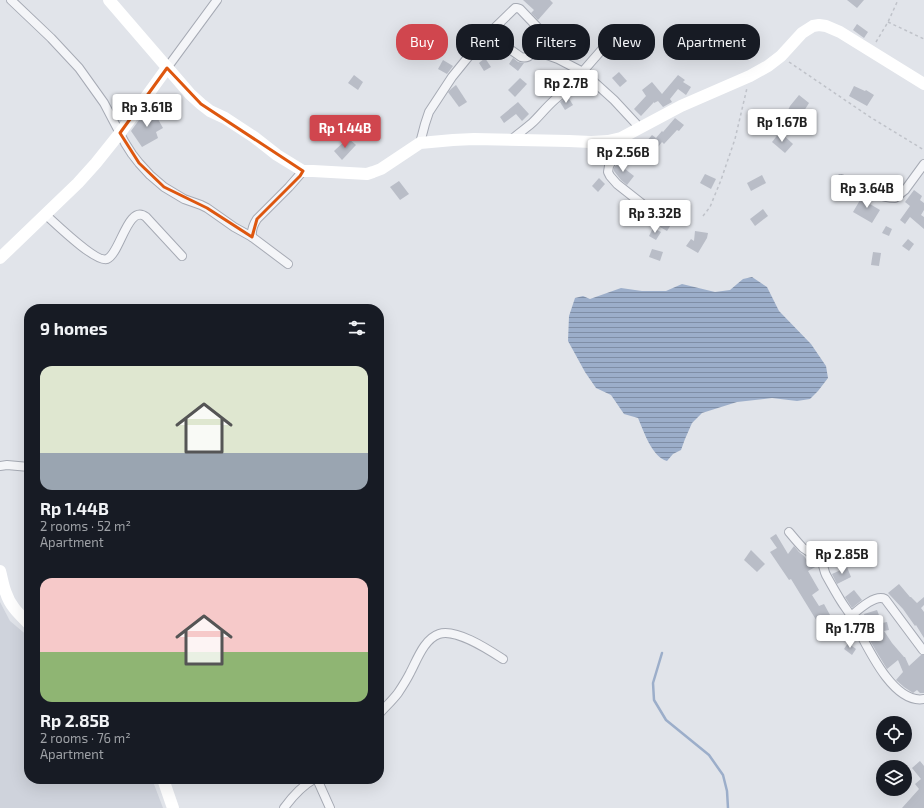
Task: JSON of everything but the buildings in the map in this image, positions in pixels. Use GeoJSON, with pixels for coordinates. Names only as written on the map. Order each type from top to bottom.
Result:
{"type":"FeatureCollection","features":[{"type":"Feature","properties":{"kind":"street"},"geometry":{"type":"LineString","coordinates":[[11,0],[78,68],[104,103],[125,143],[139,163],[150,175],[164,187],[184,199],[207,208],[288,264]]}},
{"type":"Feature","properties":{"kind":"street"},"geometry":{"type":"LineString","coordinates":[[109,0],[167,68],[201,104],[254,137],[277,155],[303,171],[351,172],[361,174],[373,172],[420,143],[474,139],[591,142],[608,141],[621,138],[681,106],[750,76],[768,66],[775,62],[802,33],[813,26],[819,25],[836,30],[924,84]]}},
{"type":"Feature","properties":{"kind":"street"},"geometry":{"type":"LineString","coordinates":[[0,258],[46,215],[87,173],[120,133],[217,0]]}},
{"type":"Feature","properties":{"kind":"street"},"geometry":{"type":"LineString","coordinates":[[499,24],[515,8],[524,13],[535,24]]}},
{"type":"Feature","properties":{"kind":"street"},"geometry":{"type":"LineString","coordinates":[[512,140],[564,93],[598,54]]}},
{"type":"Feature","properties":{"kind":"street"},"geometry":{"type":"LineString","coordinates":[[420,143],[429,112],[452,77],[466,60]]}},
{"type":"Feature","properties":{"kind":"street"},"geometry":{"type":"LineString","coordinates":[[560,60],[583,72],[609,95],[640,128]]}},
{"type":"Feature","properties":{"kind":"street"},"geometry":{"type":"LineString","coordinates":[[621,138],[618,150],[609,166],[608,172],[617,184],[656,214]]}},
{"type":"Feature","properties":{"kind":"street"},"geometry":{"type":"LineString","coordinates":[[841,179],[888,198],[895,198],[905,190],[924,164]]}},
{"type":"Feature","properties":{"kind":"street"},"geometry":{"type":"LineString","coordinates":[[252,238],[253,224],[257,218],[290,187],[303,171]]}},
{"type":"Feature","properties":{"kind":"street"},"geometry":{"type":"LineString","coordinates":[[46,215],[88,252],[98,258],[105,259],[114,252],[130,222],[137,215],[142,214],[182,256]]}},
{"type":"Feature","properties":{"kind":"street"},"geometry":{"type":"LineString","coordinates":[[0,466],[24,467]]}},
{"type":"Feature","properties":{"kind":"street"},"geometry":{"type":"LineString","coordinates":[[789,532],[800,545],[819,558],[841,601],[851,616],[879,668],[887,678],[901,692],[910,697],[920,700],[924,699]]}},
{"type":"Feature","properties":{"kind":"street"},"geometry":{"type":"LineString","coordinates":[[0,571],[9,602],[24,619]]}},
{"type":"Feature","properties":{"kind":"street"},"geometry":{"type":"LineString","coordinates":[[851,616],[871,601],[881,597],[885,599],[923,650]]}},
{"type":"Feature","properties":{"kind":"street"},"geometry":{"type":"LineString","coordinates":[[384,708],[397,694],[424,647],[433,637],[439,634],[449,633],[475,642],[503,659]]}},
{"type":"Feature","properties":{"kind":"street"},"geometry":{"type":"LineString","coordinates":[[165,784],[173,808]]}},
{"type":"Feature","properties":{"kind":"street"},"geometry":{"type":"LineString","coordinates":[[284,808],[298,791],[306,784]]}},
{"type":"Feature","properties":{"kind":"street"},"geometry":{"type":"LineString","coordinates":[[318,784],[330,808]]}},
{"type":"Feature","properties":{"kind":"path"},"geometry":{"type":"LineString","coordinates":[[871,51],[888,22],[898,0]]}},
{"type":"Feature","properties":{"kind":"path"},"geometry":{"type":"LineString","coordinates":[[888,22],[924,39]]}},
{"type":"Feature","properties":{"kind":"path"},"geometry":{"type":"LineString","coordinates":[[781,56],[870,117],[924,150]]}},
{"type":"Feature","properties":{"kind":"path"},"geometry":{"type":"LineString","coordinates":[[703,216],[710,207],[735,139],[750,76]]}},
{"type":"Feature","properties":{"kind":"highlighted area"},"geometry":{"type":"Polygon","coordinates":[[[167,68],[201,104],[303,171],[300,176],[257,219],[252,237],[207,208],[164,187],[139,163],[120,133],[167,68]]]}},
{"type":"Feature","properties":{"kind":"shaded area"},"geometry":{"type":"Polygon","coordinates":[[[0,602],[10,621],[24,633],[24,784],[154,784],[163,808],[0,808],[0,602]]]}},
{"type":"Feature","properties":{"kind":"water"},"geometry":{"type":"Polygon","coordinates":[[[752,277],[767,287],[779,311],[811,344],[826,366],[828,378],[810,399],[797,401],[772,398],[737,402],[702,413],[692,423],[681,450],[673,454],[667,461],[662,459],[657,455],[649,443],[638,418],[624,414],[611,395],[596,388],[585,372],[568,341],[569,316],[575,298],[583,296],[590,299],[621,288],[642,291],[666,291],[682,284],[715,292],[730,290],[743,279],[752,277]]]}},
{"type":"Feature","properties":{"kind":"waterway"},"geometry":{"type":"LineString","coordinates":[[662,653],[653,683],[654,700],[666,720],[709,755],[723,775],[727,791],[728,808]]}}]}
